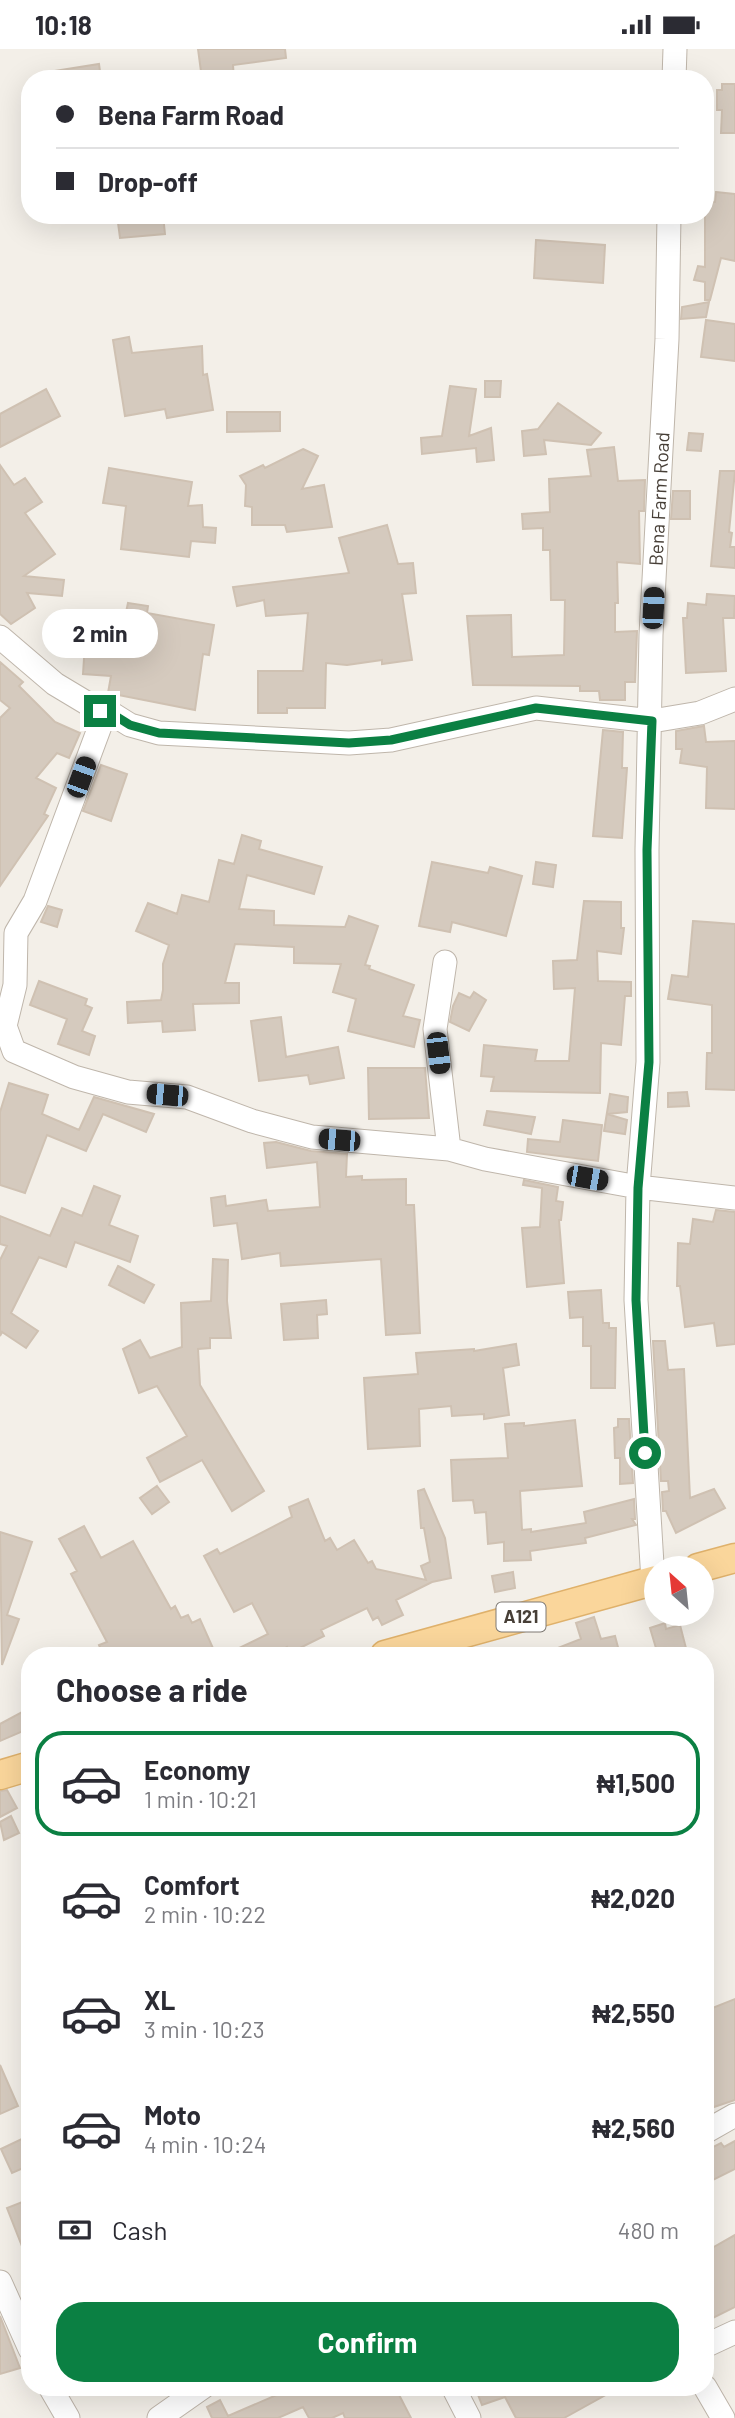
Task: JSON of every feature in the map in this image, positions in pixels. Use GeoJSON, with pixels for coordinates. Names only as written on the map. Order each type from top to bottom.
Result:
{"type":"FeatureCollection","features":[{"type":"Feature","properties":{"kind":"main road"},"geometry":{"type":"LineString","coordinates":[[714,1564],[735,1558]]}},
{"type":"Feature","properties":{"kind":"main road","name":"A121"},"geometry":{"type":"LineString","coordinates":[[414,1647],[644,1583]]}},
{"type":"Feature","properties":{"kind":"main road"},"geometry":{"type":"LineString","coordinates":[[0,1775],[21,1769]]}},
{"type":"Feature","properties":{"kind":"street"},"geometry":{"type":"LineString","coordinates":[[674,70],[675,49]]}},
{"type":"Feature","properties":{"kind":"street","name":"Bena Farm Road"},"geometry":{"type":"LineString","coordinates":[[653,1556],[636,1300],[638,1188],[649,1062],[647,850],[652,721],[651,635],[667,339],[670,224]]}},
{"type":"Feature","properties":{"kind":"street"},"geometry":{"type":"LineString","coordinates":[[0,637],[55,684],[100,711],[106,710],[130,725],[159,733],[349,743],[391,740],[536,708],[652,721],[700,713],[735,699]]}},
{"type":"Feature","properties":{"kind":"street"},"geometry":{"type":"LineString","coordinates":[[106,710],[35,901],[7,947],[15,985],[5,1026],[14,1051],[84,1080],[128,1092],[187,1097],[252,1121],[312,1137],[449,1149],[485,1159],[638,1188],[735,1198]]}},
{"type":"Feature","properties":{"kind":"street"},"geometry":{"type":"LineString","coordinates":[[445,962],[435,1029],[449,1149]]}},
{"type":"Feature","properties":{"kind":"street"},"geometry":{"type":"LineString","coordinates":[[714,2127],[735,2115]]}},
{"type":"Feature","properties":{"kind":"street"},"geometry":{"type":"LineString","coordinates":[[0,2282],[21,2329]]}},
{"type":"Feature","properties":{"kind":"street"},"geometry":{"type":"LineString","coordinates":[[714,2342],[735,2332]]}},
{"type":"Feature","properties":{"kind":"street"},"geometry":{"type":"LineString","coordinates":[[55,2396],[68,2418]]}},
{"type":"Feature","properties":{"kind":"street"},"geometry":{"type":"LineString","coordinates":[[159,2418],[190,2396]]}},
{"type":"Feature","properties":{"kind":"street"},"geometry":{"type":"LineString","coordinates":[[458,2396],[469,2418]]}},
{"type":"Feature","properties":{"kind":"street"},"geometry":{"type":"LineString","coordinates":[[710,2396],[723,2418]]}},
{"type":"Feature","properties":{"kind":"building"},"geometry":{"type":"Polygon","coordinates":[[[198,49],[285,49],[286,58],[233,65],[233,70],[201,70],[198,49]]]}},
{"type":"Feature","properties":{"kind":"building"},"geometry":{"type":"Polygon","coordinates":[[[99,64],[100,70],[60,70],[99,64]]]}},
{"type":"Feature","properties":{"kind":"building"},"geometry":{"type":"Polygon","coordinates":[[[722,84],[735,84],[735,133],[721,133],[722,110],[717,110],[717,90],[722,90],[722,84]]]}},
{"type":"Feature","properties":{"kind":"building"},"geometry":{"type":"Polygon","coordinates":[[[716,192],[735,194],[735,261],[721,258],[710,300],[705,300],[705,282],[694,280],[698,266],[705,267],[705,224],[714,224],[716,192]]]}},
{"type":"Feature","properties":{"kind":"building"},"geometry":{"type":"Polygon","coordinates":[[[118,224],[164,224],[165,234],[120,238],[118,224]]]}},
{"type":"Feature","properties":{"kind":"building"},"geometry":{"type":"Polygon","coordinates":[[[536,240],[605,245],[603,283],[534,278],[536,240]]]}},
{"type":"Feature","properties":{"kind":"building"},"geometry":{"type":"Polygon","coordinates":[[[709,302],[706,317],[681,319],[682,307],[709,302]]]}},
{"type":"Feature","properties":{"kind":"building"},"geometry":{"type":"Polygon","coordinates":[[[706,320],[735,324],[735,361],[701,357],[706,320]]]}},
{"type":"Feature","properties":{"kind":"building"},"geometry":{"type":"Polygon","coordinates":[[[129,337],[132,353],[202,346],[203,375],[207,374],[213,410],[167,418],[165,409],[125,416],[113,340],[129,337]]]}},
{"type":"Feature","properties":{"kind":"building"},"geometry":{"type":"Polygon","coordinates":[[[485,381],[501,381],[500,397],[485,397],[485,381]]]}},
{"type":"Feature","properties":{"kind":"building"},"geometry":{"type":"Polygon","coordinates":[[[450,386],[476,389],[469,436],[491,428],[494,460],[477,462],[476,448],[422,454],[421,438],[442,436],[450,386]]]}},
{"type":"Feature","properties":{"kind":"building"},"geometry":{"type":"Polygon","coordinates":[[[46,389],[60,416],[0,447],[0,414],[46,389]]]}},
{"type":"Feature","properties":{"kind":"building"},"geometry":{"type":"Polygon","coordinates":[[[558,403],[601,433],[591,445],[544,440],[546,454],[524,456],[522,431],[538,429],[558,403]]]}},
{"type":"Feature","properties":{"kind":"building"},"geometry":{"type":"Polygon","coordinates":[[[227,412],[280,412],[280,431],[227,432],[227,412]]]}},
{"type":"Feature","properties":{"kind":"building"},"geometry":{"type":"Polygon","coordinates":[[[689,433],[703,434],[701,451],[687,450],[689,433]]]}},
{"type":"Feature","properties":{"kind":"building"},"geometry":{"type":"Polygon","coordinates":[[[614,447],[618,481],[645,480],[644,511],[639,511],[640,564],[617,562],[618,603],[615,603],[615,632],[637,631],[635,682],[625,682],[625,700],[600,700],[599,691],[580,691],[580,686],[473,685],[467,616],[511,615],[512,657],[564,655],[565,600],[551,600],[550,550],[543,550],[543,528],[523,529],[522,514],[550,512],[549,479],[591,476],[587,450],[614,447]]]}},
{"type":"Feature","properties":{"kind":"building"},"geometry":{"type":"Polygon","coordinates":[[[303,449],[318,456],[302,489],[324,485],[332,527],[287,532],[285,525],[252,525],[252,507],[245,506],[246,485],[240,476],[263,465],[265,468],[303,449]]]}},
{"type":"Feature","properties":{"kind":"building"},"geometry":{"type":"Polygon","coordinates":[[[0,465],[14,485],[25,478],[42,502],[25,513],[55,554],[24,576],[64,580],[62,596],[27,593],[35,608],[11,624],[0,614],[0,465]]]}},
{"type":"Feature","properties":{"kind":"building"},"geometry":{"type":"Polygon","coordinates":[[[109,468],[192,482],[188,506],[202,505],[203,527],[216,528],[215,543],[191,541],[189,557],[121,549],[126,506],[103,503],[109,468]]]}},
{"type":"Feature","properties":{"kind":"building"},"geometry":{"type":"Polygon","coordinates":[[[720,471],[735,471],[729,532],[732,533],[730,547],[735,547],[735,568],[711,566],[720,471]]]}},
{"type":"Feature","properties":{"kind":"building"},"geometry":{"type":"Polygon","coordinates":[[[673,491],[690,491],[690,519],[671,519],[673,491]]]}},
{"type":"Feature","properties":{"kind":"building"},"geometry":{"type":"Polygon","coordinates":[[[387,525],[398,564],[413,563],[416,593],[402,594],[412,660],[382,664],[382,660],[347,665],[326,663],[325,708],[287,708],[287,713],[258,713],[258,671],[303,671],[308,613],[266,616],[264,600],[237,606],[233,587],[349,573],[339,538],[387,525]]]}},
{"type":"Feature","properties":{"kind":"building"},"geometry":{"type":"Polygon","coordinates":[[[707,594],[735,596],[734,618],[723,618],[726,671],[686,673],[683,618],[687,618],[688,603],[706,605],[707,594]]]}},
{"type":"Feature","properties":{"kind":"building"},"geometry":{"type":"Polygon","coordinates":[[[128,603],[148,606],[147,613],[214,625],[209,655],[203,654],[195,710],[108,693],[111,676],[83,674],[86,628],[122,631],[128,603]]]}},
{"type":"Feature","properties":{"kind":"building"},"geometry":{"type":"Polygon","coordinates":[[[0,662],[23,682],[19,686],[55,722],[80,733],[69,758],[57,753],[36,778],[56,788],[44,814],[48,816],[0,886],[0,718],[10,708],[0,700],[0,662]]]}},
{"type":"Feature","properties":{"kind":"building"},"geometry":{"type":"Polygon","coordinates":[[[704,726],[706,742],[735,741],[735,809],[706,808],[707,767],[680,763],[682,749],[676,749],[676,731],[704,726]]]}},
{"type":"Feature","properties":{"kind":"building"},"geometry":{"type":"Polygon","coordinates":[[[603,730],[623,732],[622,768],[627,768],[622,838],[593,836],[603,730]]]}},
{"type":"Feature","properties":{"kind":"building"},"geometry":{"type":"Polygon","coordinates":[[[101,765],[127,774],[111,821],[83,811],[101,765]]]}},
{"type":"Feature","properties":{"kind":"building"},"geometry":{"type":"Polygon","coordinates":[[[242,835],[261,841],[259,849],[322,867],[314,894],[247,875],[239,909],[274,911],[274,925],[345,927],[349,916],[378,926],[365,965],[370,966],[369,969],[414,985],[403,1016],[420,1020],[414,1047],[348,1031],[356,999],[333,992],[341,964],[294,963],[294,947],[235,944],[225,983],[239,983],[239,1003],[193,1004],[195,1030],[163,1032],[162,1021],[128,1023],[127,1002],[161,1000],[163,990],[163,964],[169,945],[136,931],[148,903],[177,914],[182,895],[209,902],[219,860],[234,864],[242,835]]]}},
{"type":"Feature","properties":{"kind":"building"},"geometry":{"type":"Polygon","coordinates":[[[432,862],[488,873],[490,867],[522,876],[506,936],[452,922],[450,932],[419,926],[432,862]]]}},
{"type":"Feature","properties":{"kind":"building"},"geometry":{"type":"Polygon","coordinates":[[[536,862],[556,865],[553,887],[533,884],[536,862]]]}},
{"type":"Feature","properties":{"kind":"building"},"geometry":{"type":"Polygon","coordinates":[[[584,901],[621,902],[621,928],[624,928],[621,954],[597,951],[598,981],[631,982],[631,996],[625,996],[621,1045],[601,1043],[600,1093],[491,1091],[494,1077],[481,1076],[484,1045],[537,1050],[535,1061],[569,1061],[575,988],[554,989],[553,961],[577,960],[584,901]]]}},
{"type":"Feature","properties":{"kind":"building"},"geometry":{"type":"Polygon","coordinates":[[[48,906],[62,910],[57,927],[41,922],[48,906]]]}},
{"type":"Feature","properties":{"kind":"building"},"geometry":{"type":"Polygon","coordinates":[[[693,921],[735,924],[735,1090],[706,1089],[707,1053],[712,1053],[712,1005],[668,999],[672,975],[688,977],[693,921]]]}},
{"type":"Feature","properties":{"kind":"building"},"geometry":{"type":"Polygon","coordinates":[[[39,981],[87,999],[85,1005],[92,1008],[82,1031],[95,1036],[89,1055],[58,1044],[67,1019],[30,1005],[39,981]]]}},
{"type":"Feature","properties":{"kind":"building"},"geometry":{"type":"Polygon","coordinates":[[[474,992],[486,1000],[469,1031],[450,1022],[459,993],[470,998],[474,992]]]}},
{"type":"Feature","properties":{"kind":"building"},"geometry":{"type":"Polygon","coordinates":[[[281,1017],[286,1057],[338,1047],[344,1078],[310,1084],[308,1075],[259,1081],[251,1021],[281,1017]]]}},
{"type":"Feature","properties":{"kind":"building"},"geometry":{"type":"Polygon","coordinates":[[[368,1068],[425,1068],[429,1118],[369,1119],[368,1068]]]}},
{"type":"Feature","properties":{"kind":"building"},"geometry":{"type":"Polygon","coordinates":[[[9,1083],[48,1095],[42,1114],[79,1130],[94,1097],[154,1114],[146,1132],[103,1114],[86,1151],[47,1135],[25,1193],[0,1185],[0,1112],[9,1083]]]}},
{"type":"Feature","properties":{"kind":"building"},"geometry":{"type":"Polygon","coordinates":[[[687,1092],[689,1106],[668,1107],[668,1093],[687,1092]]]}},
{"type":"Feature","properties":{"kind":"building"},"geometry":{"type":"Polygon","coordinates":[[[610,1094],[628,1097],[627,1112],[607,1114],[627,1120],[625,1134],[604,1131],[610,1094]]]}},
{"type":"Feature","properties":{"kind":"building"},"geometry":{"type":"Polygon","coordinates":[[[487,1111],[535,1117],[531,1134],[484,1125],[487,1111]]]}},
{"type":"Feature","properties":{"kind":"building"},"geometry":{"type":"Polygon","coordinates":[[[563,1120],[602,1125],[598,1161],[527,1152],[528,1139],[560,1142],[563,1120]]]}},
{"type":"Feature","properties":{"kind":"building"},"geometry":{"type":"Polygon","coordinates":[[[276,1142],[311,1151],[347,1154],[346,1177],[362,1176],[362,1180],[406,1179],[406,1205],[414,1205],[420,1333],[386,1335],[381,1259],[281,1266],[280,1253],[242,1259],[237,1223],[214,1226],[211,1198],[225,1196],[226,1206],[266,1200],[268,1211],[320,1207],[317,1162],[267,1168],[264,1143],[276,1142]]]}},
{"type":"Feature","properties":{"kind":"building"},"geometry":{"type":"Polygon","coordinates":[[[524,1180],[558,1187],[556,1201],[563,1202],[559,1220],[564,1283],[527,1287],[522,1228],[540,1227],[542,1188],[523,1185],[524,1180]]]}},
{"type":"Feature","properties":{"kind":"building"},"geometry":{"type":"Polygon","coordinates":[[[94,1186],[120,1196],[109,1225],[138,1236],[130,1262],[75,1242],[66,1267],[39,1257],[11,1313],[38,1331],[26,1348],[2,1332],[0,1336],[0,1260],[7,1246],[0,1244],[0,1216],[50,1236],[62,1208],[82,1216],[94,1186]]]}},
{"type":"Feature","properties":{"kind":"building"},"geometry":{"type":"Polygon","coordinates":[[[716,1210],[735,1212],[735,1344],[717,1346],[714,1323],[685,1327],[680,1286],[677,1286],[678,1243],[690,1244],[693,1219],[713,1222],[716,1210]]]}},
{"type":"Feature","properties":{"kind":"building"},"geometry":{"type":"Polygon","coordinates":[[[213,1259],[228,1260],[227,1301],[231,1338],[210,1338],[210,1348],[198,1349],[200,1385],[264,1491],[232,1511],[202,1460],[160,1482],[147,1458],[187,1436],[157,1386],[139,1393],[123,1349],[140,1340],[150,1358],[182,1347],[181,1303],[211,1301],[213,1259]]]}},
{"type":"Feature","properties":{"kind":"building"},"geometry":{"type":"Polygon","coordinates":[[[118,1266],[154,1285],[144,1303],[109,1285],[118,1266]]]}},
{"type":"Feature","properties":{"kind":"building"},"geometry":{"type":"Polygon","coordinates":[[[601,1290],[603,1323],[609,1323],[609,1328],[616,1328],[615,1388],[591,1388],[591,1346],[583,1346],[583,1317],[570,1318],[568,1292],[601,1290]]]}},
{"type":"Feature","properties":{"kind":"building"},"geometry":{"type":"Polygon","coordinates":[[[326,1300],[327,1314],[317,1315],[318,1338],[284,1340],[281,1304],[326,1300]]]}},
{"type":"Feature","properties":{"kind":"building"},"geometry":{"type":"Polygon","coordinates":[[[653,1341],[665,1341],[668,1370],[684,1369],[690,1498],[714,1489],[725,1508],[676,1533],[666,1511],[663,1511],[662,1492],[669,1491],[668,1481],[661,1481],[653,1341]]]}},
{"type":"Feature","properties":{"kind":"building"},"geometry":{"type":"Polygon","coordinates":[[[516,1344],[519,1365],[503,1368],[509,1415],[484,1419],[484,1414],[452,1416],[451,1406],[419,1409],[420,1446],[368,1449],[364,1378],[418,1374],[416,1353],[474,1351],[516,1344]]]}},
{"type":"Feature","properties":{"kind":"building"},"geometry":{"type":"Polygon","coordinates":[[[618,1419],[629,1419],[633,1483],[620,1484],[620,1458],[615,1458],[614,1428],[618,1427],[618,1419]]]}},
{"type":"Feature","properties":{"kind":"building"},"geometry":{"type":"Polygon","coordinates":[[[575,1420],[582,1486],[520,1491],[522,1530],[531,1529],[531,1532],[586,1523],[584,1512],[634,1499],[635,1519],[632,1519],[636,1525],[585,1538],[586,1543],[530,1551],[531,1560],[504,1561],[504,1542],[488,1544],[486,1512],[475,1513],[473,1500],[453,1501],[451,1460],[508,1458],[505,1424],[524,1423],[524,1426],[575,1420]]]}},
{"type":"Feature","properties":{"kind":"building"},"geometry":{"type":"Polygon","coordinates":[[[157,1486],[169,1502],[152,1514],[140,1498],[157,1486]]]}},
{"type":"Feature","properties":{"kind":"building"},"geometry":{"type":"Polygon","coordinates":[[[424,1489],[445,1538],[451,1578],[432,1582],[396,1600],[403,1615],[382,1625],[378,1617],[373,1620],[367,1608],[321,1630],[324,1636],[302,1647],[241,1647],[268,1634],[252,1603],[234,1612],[204,1556],[217,1549],[220,1554],[292,1517],[289,1507],[308,1499],[325,1541],[330,1538],[337,1550],[354,1540],[368,1563],[372,1561],[376,1569],[426,1580],[421,1566],[430,1562],[424,1528],[421,1528],[418,1491],[424,1489]]]}},
{"type":"Feature","properties":{"kind":"building"},"geometry":{"type":"Polygon","coordinates":[[[84,1526],[101,1558],[133,1541],[171,1609],[175,1606],[181,1618],[188,1615],[192,1623],[200,1619],[212,1647],[100,1647],[107,1642],[71,1574],[77,1571],[59,1539],[84,1526]]]}},
{"type":"Feature","properties":{"kind":"building"},"geometry":{"type":"Polygon","coordinates":[[[0,1532],[32,1542],[7,1615],[19,1619],[2,1665],[0,1532]]]}},
{"type":"Feature","properties":{"kind":"building"},"geometry":{"type":"Polygon","coordinates":[[[513,1572],[515,1588],[495,1592],[492,1576],[513,1572]]]}},
{"type":"Feature","properties":{"kind":"building"},"geometry":{"type":"Polygon","coordinates":[[[594,1617],[601,1639],[615,1636],[618,1647],[560,1647],[581,1639],[576,1623],[594,1617]]]}},
{"type":"Feature","properties":{"kind":"building"},"geometry":{"type":"Polygon","coordinates":[[[680,1626],[686,1647],[656,1647],[650,1628],[680,1626]]]}},
{"type":"Feature","properties":{"kind":"building"},"geometry":{"type":"Polygon","coordinates":[[[21,1713],[21,1732],[0,1741],[0,1724],[21,1713]]]}},
{"type":"Feature","properties":{"kind":"building"},"geometry":{"type":"Polygon","coordinates":[[[7,1790],[17,1808],[0,1817],[0,1791],[7,1790]]]}},
{"type":"Feature","properties":{"kind":"building"},"geometry":{"type":"Polygon","coordinates":[[[11,1816],[19,1833],[4,1840],[0,1822],[11,1816]]]}},
{"type":"Feature","properties":{"kind":"building"},"geometry":{"type":"Polygon","coordinates":[[[735,1999],[735,2100],[714,2107],[714,2007],[735,1999]]]}},
{"type":"Feature","properties":{"kind":"building"},"geometry":{"type":"Polygon","coordinates":[[[0,2065],[18,2106],[0,2114],[0,2065]]]}},
{"type":"Feature","properties":{"kind":"building"},"geometry":{"type":"Polygon","coordinates":[[[21,2139],[21,2169],[12,2173],[1,2149],[21,2139]]]}},
{"type":"Feature","properties":{"kind":"building"},"geometry":{"type":"Polygon","coordinates":[[[735,2141],[735,2169],[714,2180],[714,2146],[721,2143],[724,2147],[735,2141]]]}},
{"type":"Feature","properties":{"kind":"building"},"geometry":{"type":"Polygon","coordinates":[[[21,2203],[21,2244],[7,2208],[21,2203]]]}},
{"type":"Feature","properties":{"kind":"building"},"geometry":{"type":"Polygon","coordinates":[[[735,2235],[735,2307],[714,2318],[714,2247],[735,2235]]]}},
{"type":"Feature","properties":{"kind":"building"},"geometry":{"type":"Polygon","coordinates":[[[0,2316],[20,2368],[0,2374],[0,2316]]]}},
{"type":"Feature","properties":{"kind":"building"},"geometry":{"type":"Polygon","coordinates":[[[274,2396],[400,2396],[411,2418],[345,2418],[343,2413],[332,2418],[309,2418],[303,2407],[278,2418],[212,2418],[207,2407],[220,2400],[228,2416],[274,2396]]]}},
{"type":"Feature","properties":{"kind":"building"},"geometry":{"type":"Polygon","coordinates":[[[478,2396],[604,2396],[564,2418],[516,2418],[505,2397],[482,2405],[478,2396]]]}},
{"type":"Feature","properties":{"kind":"route"},"geometry":{"type":"LineString","coordinates":[[100,711],[106,710],[130,725],[159,733],[349,743],[391,740],[536,708],[652,721],[647,850],[649,1062],[638,1188],[636,1300],[645,1453]]}}]}
